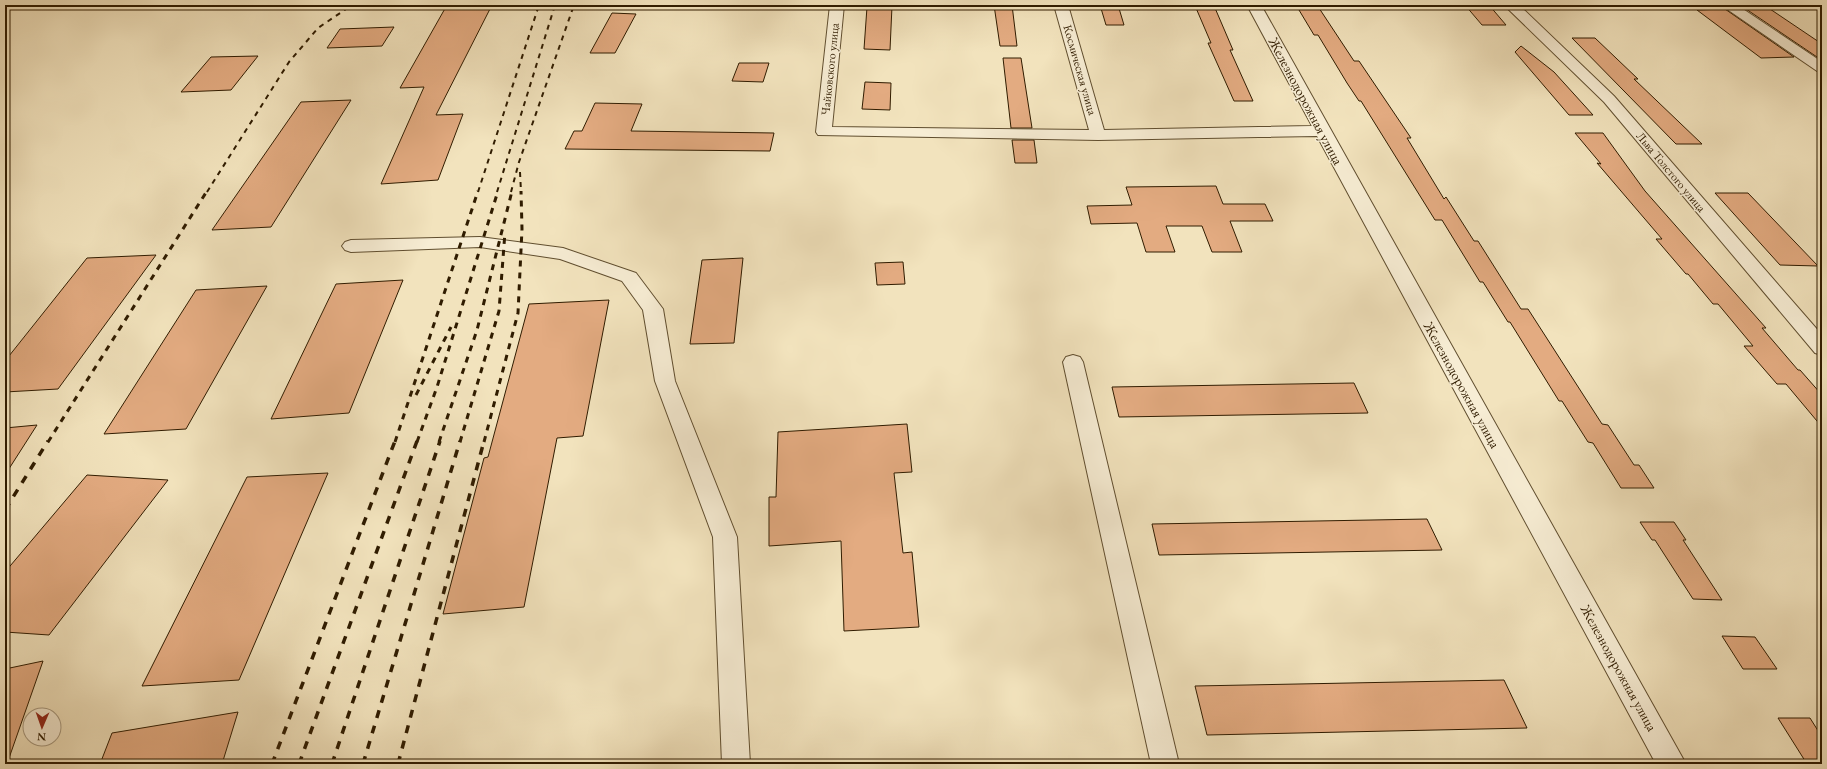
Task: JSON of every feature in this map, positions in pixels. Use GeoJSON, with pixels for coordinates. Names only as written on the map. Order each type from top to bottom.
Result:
{"type":"FeatureCollection","features":[{"type":"Feature","properties":{"kind":"street","name":"Чайковского улица"},"geometry":{"type":"LineString","coordinates":[[837,5],[824,132],[1098,135]]}},
{"type":"Feature","properties":{"kind":"street","name":"Космическая улица"},"geometry":{"type":"LineString","coordinates":[[1061,5],[1098,135]]}},
{"type":"Feature","properties":{"kind":"street","name":"Железнодорожная улица"},"geometry":{"type":"LineString","coordinates":[[1254,5],[1322,131],[1672,764]]}},
{"type":"Feature","properties":{"kind":"street","name":"Льва Толстого улица"},"geometry":{"type":"LineString","coordinates":[[1511,5],[1609,99],[1822,348]]}},
{"type":"Feature","properties":{"kind":"street"},"geometry":{"type":"LineString","coordinates":[[1728,5],[1822,68]]}},
{"type":"Feature","properties":{"kind":"street"},"geometry":{"type":"LineString","coordinates":[[1098,135],[1322,131]]}},
{"type":"Feature","properties":{"kind":"street"},"geometry":{"type":"LineString","coordinates":[[351,246],[480,242],[563,254],[629,277],[653,309],[665,381],[725,537],[736,764]]}},
{"type":"Feature","properties":{"kind":"street"},"geometry":{"type":"LineString","coordinates":[[1073,362],[1165,764]]}},
{"type":"Feature","properties":{"kind":"street"},"geometry":{"type":"LineString","coordinates":[[1661,764],[1672,764]]}},
{"type":"Feature","properties":{"kind":"building"},"geometry":{"type":"Polygon","coordinates":[[[447,5],[492,5],[436,115],[463,114],[438,180],[381,184],[424,87],[400,88],[447,5]]]}},
{"type":"Feature","properties":{"kind":"building"},"geometry":{"type":"Polygon","coordinates":[[[994,5],[1012,5],[1017,46],[1000,46],[994,5]]]}},
{"type":"Feature","properties":{"kind":"building"},"geometry":{"type":"Polygon","coordinates":[[[1100,5],[1118,5],[1124,25],[1106,25],[1100,5]]]}},
{"type":"Feature","properties":{"kind":"building"},"geometry":{"type":"Polygon","coordinates":[[[1296,5],[1317,5],[1354,61],[1359,61],[1411,138],[1407,138],[1444,199],[1446,197],[1474,241],[1478,241],[1521,309],[1528,309],[1602,424],[1608,425],[1634,465],[1639,465],[1654,488],[1621,488],[1593,443],[1588,442],[1562,401],[1559,401],[1510,322],[1508,322],[1483,282],[1480,282],[1442,220],[1435,220],[1361,101],[1359,101],[1347,83],[1318,35],[1314,35],[1296,5]]]}},
{"type":"Feature","properties":{"kind":"building"},"geometry":{"type":"Polygon","coordinates":[[[1465,5],[1489,5],[1506,25],[1482,25],[1465,5]]]}},
{"type":"Feature","properties":{"kind":"building"},"geometry":{"type":"Polygon","coordinates":[[[892,6],[890,50],[864,49],[867,7],[892,6]]]}},
{"type":"Feature","properties":{"kind":"building"},"geometry":{"type":"Polygon","coordinates":[[[1196,8],[1215,8],[1233,50],[1230,50],[1253,101],[1234,101],[1208,43],[1211,43],[1196,8]]]}},
{"type":"Feature","properties":{"kind":"building"},"geometry":{"type":"Polygon","coordinates":[[[1725,9],[1794,57],[1761,58],[1697,10],[1725,9]]]}},
{"type":"Feature","properties":{"kind":"building"},"geometry":{"type":"Polygon","coordinates":[[[1746,9],[1770,9],[1822,44],[1822,57],[1817,57],[1746,9]]]}},
{"type":"Feature","properties":{"kind":"building"},"geometry":{"type":"Polygon","coordinates":[[[612,13],[636,14],[615,53],[590,53],[612,13]]]}},
{"type":"Feature","properties":{"kind":"building"},"geometry":{"type":"Polygon","coordinates":[[[394,27],[382,46],[327,48],[340,29],[394,27]]]}},
{"type":"Feature","properties":{"kind":"building"},"geometry":{"type":"Polygon","coordinates":[[[1572,38],[1595,38],[1638,79],[1634,79],[1702,144],[1676,144],[1572,38]]]}},
{"type":"Feature","properties":{"kind":"building"},"geometry":{"type":"Polygon","coordinates":[[[1521,46],[1554,72],[1593,115],[1569,115],[1515,52],[1521,46]]]}},
{"type":"Feature","properties":{"kind":"building"},"geometry":{"type":"Polygon","coordinates":[[[258,56],[231,90],[181,92],[211,57],[258,56]]]}},
{"type":"Feature","properties":{"kind":"building"},"geometry":{"type":"Polygon","coordinates":[[[1003,58],[1021,58],[1032,128],[1011,128],[1003,58]]]}},
{"type":"Feature","properties":{"kind":"building"},"geometry":{"type":"Polygon","coordinates":[[[739,63],[769,63],[763,82],[732,81],[739,63]]]}},
{"type":"Feature","properties":{"kind":"building"},"geometry":{"type":"Polygon","coordinates":[[[865,82],[891,83],[890,110],[862,109],[865,82]]]}},
{"type":"Feature","properties":{"kind":"building"},"geometry":{"type":"Polygon","coordinates":[[[351,100],[271,227],[212,230],[301,102],[351,100]]]}},
{"type":"Feature","properties":{"kind":"building"},"geometry":{"type":"Polygon","coordinates":[[[595,103],[642,104],[631,131],[774,133],[770,151],[565,149],[574,131],[582,131],[595,103]]]}},
{"type":"Feature","properties":{"kind":"building"},"geometry":{"type":"Polygon","coordinates":[[[1575,133],[1603,133],[1645,191],[1766,328],[1762,328],[1798,370],[1800,370],[1822,395],[1822,427],[1786,384],[1777,384],[1744,346],[1753,346],[1718,304],[1713,304],[1656,239],[1662,239],[1597,163],[1601,164],[1575,133]]]}},
{"type":"Feature","properties":{"kind":"building"},"geometry":{"type":"Polygon","coordinates":[[[1012,140],[1034,140],[1037,163],[1015,163],[1012,140]]]}},
{"type":"Feature","properties":{"kind":"building"},"geometry":{"type":"Polygon","coordinates":[[[1216,186],[1223,204],[1265,204],[1273,221],[1230,221],[1242,252],[1212,252],[1202,226],[1166,226],[1175,252],[1146,252],[1137,223],[1091,224],[1087,206],[1132,205],[1126,187],[1216,186]]]}},
{"type":"Feature","properties":{"kind":"building"},"geometry":{"type":"Polygon","coordinates":[[[1715,193],[1748,193],[1818,266],[1780,265],[1715,193]]]}},
{"type":"Feature","properties":{"kind":"building"},"geometry":{"type":"Polygon","coordinates":[[[156,255],[58,389],[5,392],[5,361],[87,258],[156,255]]]}},
{"type":"Feature","properties":{"kind":"building"},"geometry":{"type":"Polygon","coordinates":[[[743,258],[734,343],[690,344],[702,260],[743,258]]]}},
{"type":"Feature","properties":{"kind":"building"},"geometry":{"type":"Polygon","coordinates":[[[903,262],[905,284],[877,285],[875,263],[903,262]]]}},
{"type":"Feature","properties":{"kind":"building"},"geometry":{"type":"Polygon","coordinates":[[[403,280],[349,413],[271,419],[336,284],[403,280]]]}},
{"type":"Feature","properties":{"kind":"building"},"geometry":{"type":"Polygon","coordinates":[[[267,286],[186,429],[104,434],[196,290],[267,286]]]}},
{"type":"Feature","properties":{"kind":"building"},"geometry":{"type":"Polygon","coordinates":[[[609,300],[583,436],[557,438],[524,607],[443,614],[484,458],[488,457],[529,304],[609,300]]]}},
{"type":"Feature","properties":{"kind":"building"},"geometry":{"type":"Polygon","coordinates":[[[1354,383],[1368,413],[1119,417],[1112,387],[1354,383]]]}},
{"type":"Feature","properties":{"kind":"building"},"geometry":{"type":"Polygon","coordinates":[[[907,424],[912,472],[894,473],[903,553],[912,552],[919,627],[844,631],[841,541],[769,546],[769,497],[776,497],[778,432],[907,424]]]}},
{"type":"Feature","properties":{"kind":"building"},"geometry":{"type":"Polygon","coordinates":[[[37,425],[5,475],[5,428],[37,425]]]}},
{"type":"Feature","properties":{"kind":"building"},"geometry":{"type":"Polygon","coordinates":[[[328,473],[239,680],[142,686],[247,477],[328,473]]]}},
{"type":"Feature","properties":{"kind":"building"},"geometry":{"type":"Polygon","coordinates":[[[87,475],[168,480],[49,635],[5,632],[5,572],[87,475]]]}},
{"type":"Feature","properties":{"kind":"building"},"geometry":{"type":"Polygon","coordinates":[[[1427,519],[1442,550],[1159,555],[1152,524],[1427,519]]]}},
{"type":"Feature","properties":{"kind":"building"},"geometry":{"type":"Polygon","coordinates":[[[1640,522],[1674,522],[1686,540],[1683,540],[1722,600],[1693,599],[1655,540],[1652,540],[1640,522]]]}},
{"type":"Feature","properties":{"kind":"building"},"geometry":{"type":"Polygon","coordinates":[[[1722,636],[1755,637],[1777,669],[1743,669],[1722,636]]]}},
{"type":"Feature","properties":{"kind":"building"},"geometry":{"type":"Polygon","coordinates":[[[43,661],[27,707],[22,707],[22,721],[8,761],[5,760],[5,669],[43,661]]]}},
{"type":"Feature","properties":{"kind":"building"},"geometry":{"type":"Polygon","coordinates":[[[1504,680],[1527,728],[1207,735],[1195,686],[1504,680]]]}},
{"type":"Feature","properties":{"kind":"building"},"geometry":{"type":"Polygon","coordinates":[[[238,712],[222,764],[100,764],[112,733],[238,712]]]}},
{"type":"Feature","properties":{"kind":"building"},"geometry":{"type":"Polygon","coordinates":[[[1778,718],[1810,718],[1822,737],[1822,764],[1807,764],[1778,718]]]}},
{"type":"Feature","properties":{"kind":"railway"},"geometry":{"type":"LineString","coordinates":[[207,192],[289,62],[318,28],[352,5]]}},
{"type":"Feature","properties":{"kind":"railway"},"geometry":{"type":"LineString","coordinates":[[478,192],[539,5]]}},
{"type":"Feature","properties":{"kind":"railway"},"geometry":{"type":"LineString","coordinates":[[497,192],[555,5]]}},
{"type":"Feature","properties":{"kind":"railway"},"geometry":{"type":"LineString","coordinates":[[511,192],[519,162],[574,5]]}},
{"type":"Feature","properties":{"kind":"railway"},"geometry":{"type":"LineString","coordinates":[[520,172],[521,192]]}},
{"type":"Feature","properties":{"kind":"railway"},"geometry":{"type":"LineString","coordinates":[[48,442],[207,191]]}},
{"type":"Feature","properties":{"kind":"railway"},"geometry":{"type":"LineString","coordinates":[[395,442],[478,191]]}},
{"type":"Feature","properties":{"kind":"railway"},"geometry":{"type":"LineString","coordinates":[[417,442],[437,387],[498,191]]}},
{"type":"Feature","properties":{"kind":"railway"},"geometry":{"type":"LineString","coordinates":[[439,442],[477,330],[512,191]]}},
{"type":"Feature","properties":{"kind":"railway"},"geometry":{"type":"LineString","coordinates":[[484,442],[518,313],[522,229],[521,191]]}},
{"type":"Feature","properties":{"kind":"railway"},"geometry":{"type":"LineString","coordinates":[[460,442],[499,311],[505,232]]}},
{"type":"Feature","properties":{"kind":"railway"},"geometry":{"type":"LineString","coordinates":[[416,395],[451,327]]}},
{"type":"Feature","properties":{"kind":"railway"},"geometry":{"type":"LineString","coordinates":[[5,510],[48,441]]}},
{"type":"Feature","properties":{"kind":"railway"},"geometry":{"type":"LineString","coordinates":[[272,764],[395,441]]}},
{"type":"Feature","properties":{"kind":"railway"},"geometry":{"type":"LineString","coordinates":[[299,764],[417,441]]}},
{"type":"Feature","properties":{"kind":"railway"},"geometry":{"type":"LineString","coordinates":[[332,764],[440,441]]}},
{"type":"Feature","properties":{"kind":"railway"},"geometry":{"type":"LineString","coordinates":[[363,764],[460,441]]}},
{"type":"Feature","properties":{"kind":"railway"},"geometry":{"type":"LineString","coordinates":[[398,764],[484,441]]}}]}
